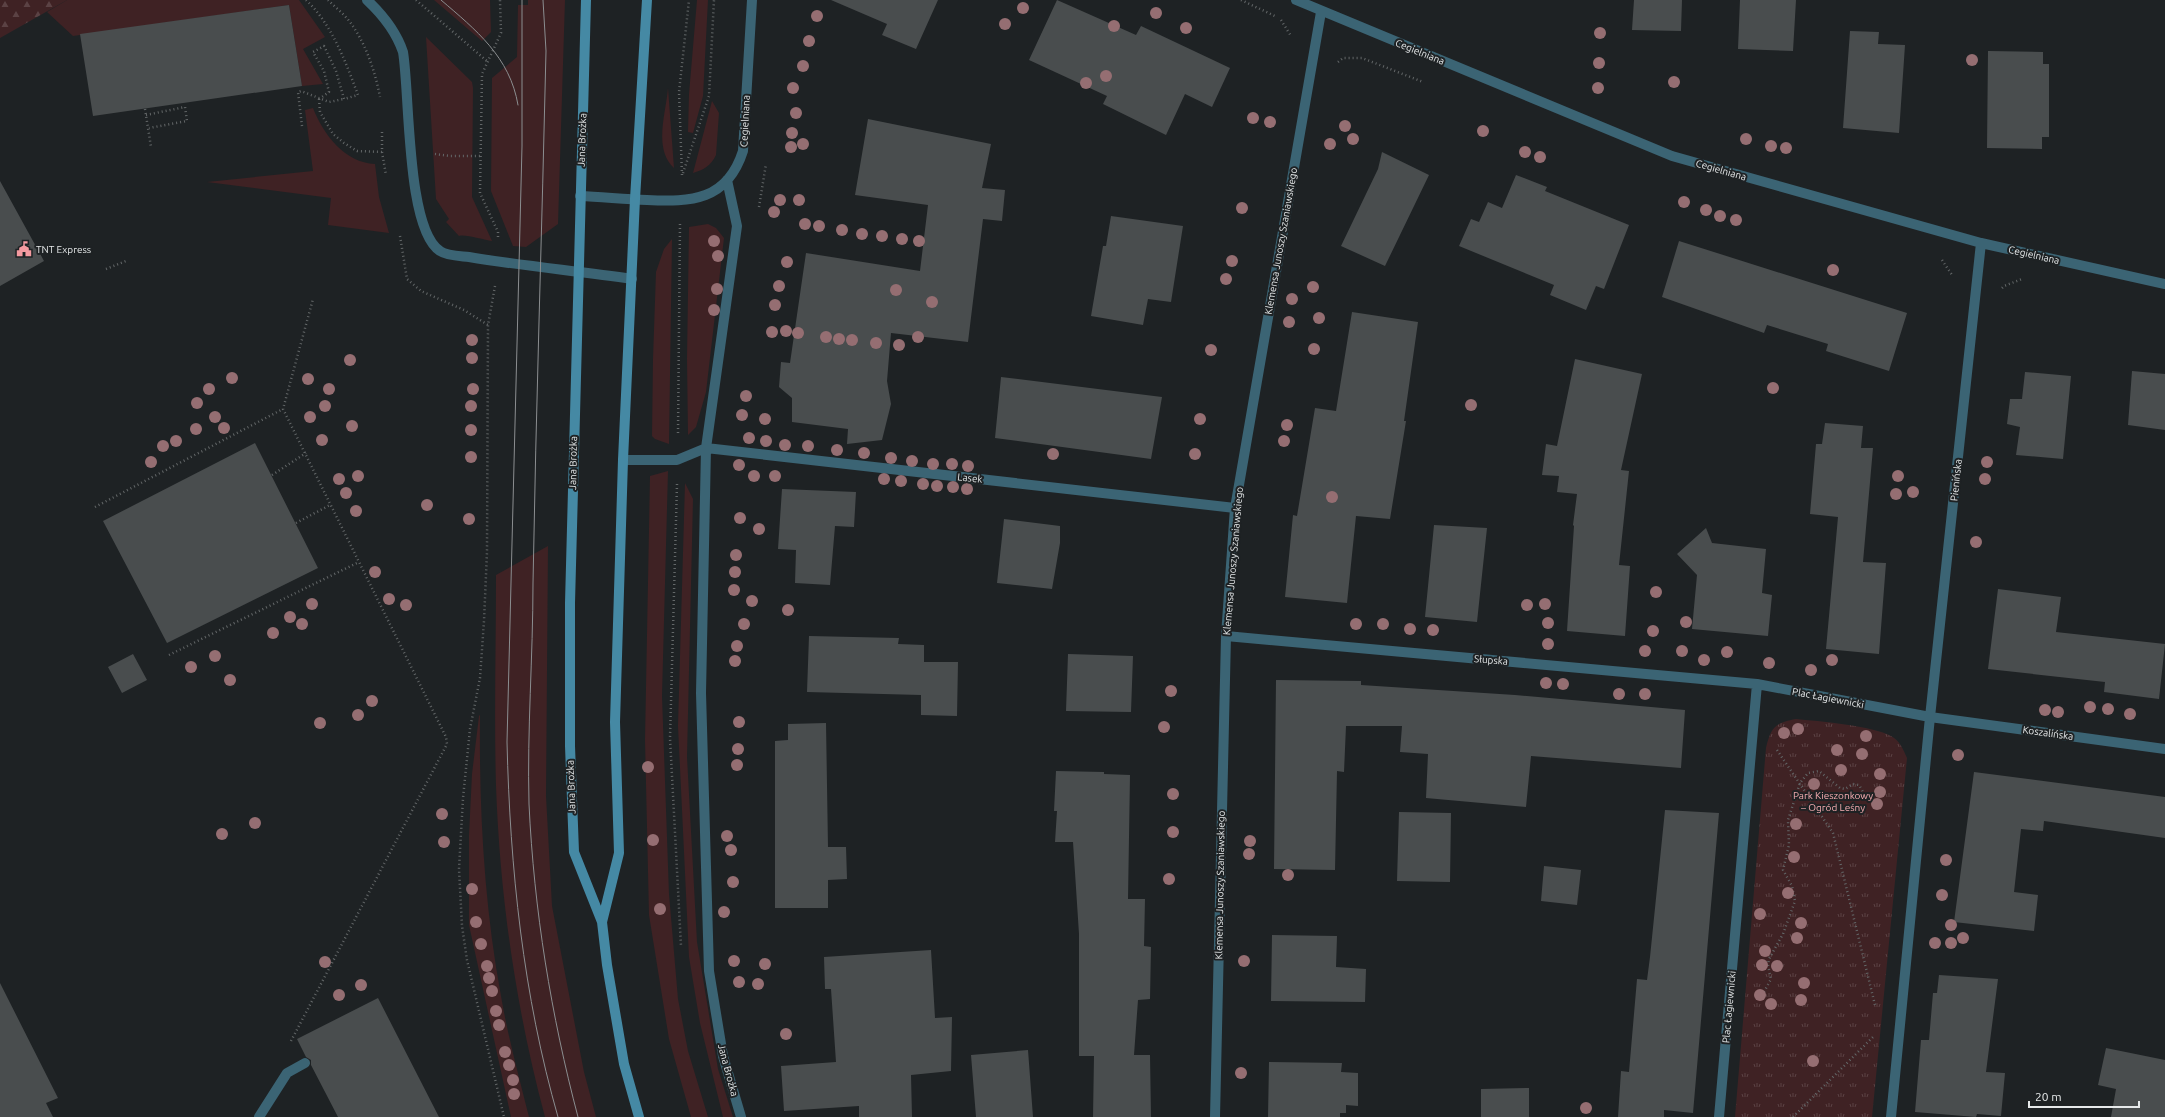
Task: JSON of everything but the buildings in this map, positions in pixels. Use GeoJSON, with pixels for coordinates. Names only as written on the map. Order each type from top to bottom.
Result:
{"type":"FeatureCollection","features":[{"type":"Feature","properties":{"kind":"main road","name":"Jana Brożka"},"geometry":{"type":"LineString","coordinates":[[586,0],[570,603],[570,746],[574,852],[602,922],[607,965],[624,1064],[639,1117]]}},
{"type":"Feature","properties":{"kind":"main road","name":"Jana Brożka"},"geometry":{"type":"LineString","coordinates":[[602,922],[619,853],[615,722],[623,460],[635,199],[647,0]]}},
{"type":"Feature","properties":{"kind":"street"},"geometry":{"type":"LineString","coordinates":[[367,0],[388,22],[400,42],[411,152],[419,211],[427,235],[440,252],[498,262],[632,279]]}},
{"type":"Feature","properties":{"kind":"street","name":"Cegielniana"},"geometry":{"type":"LineString","coordinates":[[580,196],[682,201],[694,199],[718,188],[727,180],[738,165],[743,151],[752,0]]}},
{"type":"Feature","properties":{"kind":"street","name":"Cegielniana"},"geometry":{"type":"LineString","coordinates":[[1296,0],[1321,12],[1672,156],[1981,243],[2165,284]]}},
{"type":"Feature","properties":{"kind":"street","name":"Klemensa Junoszy Szaniawskiego"},"geometry":{"type":"LineString","coordinates":[[1215,1117],[1226,636],[1235,508],[1321,12]]}},
{"type":"Feature","properties":{"kind":"street","name":"Jana Brożka"},"geometry":{"type":"LineString","coordinates":[[727,180],[737,226],[706,448],[701,693],[709,971],[723,1056],[741,1117]]}},
{"type":"Feature","properties":{"kind":"street","name":"Pienińska"},"geometry":{"type":"LineString","coordinates":[[1930,717],[1981,243]]}},
{"type":"Feature","properties":{"kind":"street"},"geometry":{"type":"LineString","coordinates":[[623,460],[677,460],[706,448]]}},
{"type":"Feature","properties":{"kind":"street","name":"Lasek"},"geometry":{"type":"LineString","coordinates":[[706,448],[1235,508]]}},
{"type":"Feature","properties":{"kind":"street","name":"Słupska"},"geometry":{"type":"LineString","coordinates":[[1226,636],[1757,684]]}},
{"type":"Feature","properties":{"kind":"street","name":"Plac Łagiewnicki"},"geometry":{"type":"LineString","coordinates":[[1719,1117],[1757,684],[1930,717]]}},
{"type":"Feature","properties":{"kind":"street"},"geometry":{"type":"LineString","coordinates":[[1891,1117],[1930,717]]}},
{"type":"Feature","properties":{"kind":"street","name":"Koszalińska"},"geometry":{"type":"LineString","coordinates":[[1930,717],[2165,749]]}},
{"type":"Feature","properties":{"kind":"street"},"geometry":{"type":"LineString","coordinates":[[259,1117],[287,1073],[305,1063]]}},
{"type":"Feature","properties":{"kind":"path"},"geometry":{"type":"LineString","coordinates":[[302,126],[298,92],[301,91],[329,102],[358,95],[346,64],[332,37],[314,8],[306,0]]}},
{"type":"Feature","properties":{"kind":"path"},"geometry":{"type":"LineString","coordinates":[[328,0],[349,22],[364,48],[376,74],[381,101]]}},
{"type":"Feature","properties":{"kind":"path"},"geometry":{"type":"LineString","coordinates":[[416,0],[488,62]]}},
{"type":"Feature","properties":{"kind":"path"},"geometry":{"type":"LineString","coordinates":[[500,0],[501,33],[482,74],[480,193],[498,232],[498,262],[488,325],[487,552],[480,678],[470,729],[463,798],[460,869],[462,926],[467,960],[504,1117]]}},
{"type":"Feature","properties":{"kind":"path"},"geometry":{"type":"LineString","coordinates":[[689,0],[679,92],[682,176],[709,96],[714,0]]}},
{"type":"Feature","properties":{"kind":"path"},"geometry":{"type":"LineString","coordinates":[[1241,0],[1279,18],[1294,41]]}},
{"type":"Feature","properties":{"kind":"path"},"geometry":{"type":"LineString","coordinates":[[319,99],[329,92],[324,72],[313,52],[324,46],[336,71],[344,98]]}},
{"type":"Feature","properties":{"kind":"path"},"geometry":{"type":"LineString","coordinates":[[1332,67],[1343,58],[1362,58],[1428,84]]}},
{"type":"Feature","properties":{"kind":"path"},"geometry":{"type":"LineString","coordinates":[[319,99],[320,112],[333,134],[357,151],[382,152],[382,130]]}},
{"type":"Feature","properties":{"kind":"path"},"geometry":{"type":"LineString","coordinates":[[146,114],[185,108],[187,121],[149,128]]}},
{"type":"Feature","properties":{"kind":"path"},"geometry":{"type":"LineString","coordinates":[[145,109],[152,147]]}},
{"type":"Feature","properties":{"kind":"path"},"geometry":{"type":"LineString","coordinates":[[428,153],[450,156],[481,156]]}},
{"type":"Feature","properties":{"kind":"path"},"geometry":{"type":"LineString","coordinates":[[758,214],[767,160]]}},
{"type":"Feature","properties":{"kind":"path"},"geometry":{"type":"LineString","coordinates":[[399,234],[407,279],[421,291],[464,310],[488,325]]}},
{"type":"Feature","properties":{"kind":"path"},"geometry":{"type":"LineString","coordinates":[[1937,258],[1944,260],[1953,277]]}},
{"type":"Feature","properties":{"kind":"path"},"geometry":{"type":"LineString","coordinates":[[106,269],[126,261]]}},
{"type":"Feature","properties":{"kind":"path"},"geometry":{"type":"LineString","coordinates":[[2000,291],[2004,286],[2023,278]]}},
{"type":"Feature","properties":{"kind":"path"},"geometry":{"type":"LineString","coordinates":[[287,1073],[282,1057],[447,744],[446,737],[283,409],[291,374],[313,299]]}},
{"type":"Feature","properties":{"kind":"path"},"geometry":{"type":"LineString","coordinates":[[96,507],[283,409]]}},
{"type":"Feature","properties":{"kind":"path"},"geometry":{"type":"LineString","coordinates":[[272,475],[306,453]]}},
{"type":"Feature","properties":{"kind":"path"},"geometry":{"type":"LineString","coordinates":[[296,523],[330,505]]}},
{"type":"Feature","properties":{"kind":"path"},"geometry":{"type":"LineString","coordinates":[[169,656],[359,562]]}},
{"type":"Feature","properties":{"kind":"path"},"geometry":{"type":"LineString","coordinates":[[1753,726],[1769,738],[1833,833],[1876,1006]]}},
{"type":"Feature","properties":{"kind":"path"},"geometry":{"type":"LineString","coordinates":[[1764,992],[1771,979],[1768,965],[1769,958],[1783,934],[1795,901],[1792,886],[1783,870],[1789,845],[1788,820],[1800,783],[1808,773],[1819,771],[1840,788],[1845,789],[1853,784],[1858,785],[1866,797]]}},
{"type":"Feature","properties":{"kind":"path"},"geometry":{"type":"LineString","coordinates":[[1792,1117],[1876,1034]]}},
{"type":"Feature","properties":{"kind":"green space"},"geometry":{"type":"Polygon","coordinates":[[[0,0],[67,0],[0,38],[0,0]]]}},
{"type":"Feature","properties":{"kind":"green space"},"geometry":{"type":"Polygon","coordinates":[[[67,0],[299,0],[325,37],[303,49],[323,84],[302,86],[289,5],[73,36],[47,12],[67,0]]]}},
{"type":"Feature","properties":{"kind":"green space"},"geometry":{"type":"Polygon","coordinates":[[[434,0],[490,0],[491,32],[482,41],[434,0]]]}},
{"type":"Feature","properties":{"kind":"green space"},"geometry":{"type":"Polygon","coordinates":[[[528,0],[565,0],[558,224],[526,247],[513,246],[491,191],[492,78],[517,57],[518,5],[528,5],[528,0]]]}},
{"type":"Feature","properties":{"kind":"green space"},"geometry":{"type":"Polygon","coordinates":[[[697,0],[708,0],[703,96],[693,133],[688,132],[689,94],[697,0]]]}},
{"type":"Feature","properties":{"kind":"green space"},"geometry":{"type":"Polygon","coordinates":[[[426,37],[472,82],[472,197],[492,241],[470,236],[459,236],[446,222],[449,219],[436,199],[426,37]]]}},
{"type":"Feature","properties":{"kind":"green space"},"geometry":{"type":"Polygon","coordinates":[[[668,88],[674,168],[664,151],[662,141],[663,119],[668,88]]]}},
{"type":"Feature","properties":{"kind":"green space"},"geometry":{"type":"Polygon","coordinates":[[[712,101],[719,113],[716,155],[712,162],[706,167],[693,173],[712,101]]]}},
{"type":"Feature","properties":{"kind":"green space"},"geometry":{"type":"Polygon","coordinates":[[[313,108],[323,128],[336,145],[345,153],[354,158],[375,164],[379,197],[389,233],[328,225],[331,198],[207,182],[313,171],[305,110],[313,108]]]}},
{"type":"Feature","properties":{"kind":"green space"},"geometry":{"type":"Polygon","coordinates":[[[708,224],[716,228],[724,238],[706,392],[696,427],[688,435],[687,359],[689,227],[708,224]]]}},
{"type":"Feature","properties":{"kind":"green space"},"geometry":{"type":"Polygon","coordinates":[[[672,239],[669,444],[655,439],[652,436],[653,359],[656,272],[664,249],[672,239]]]}},
{"type":"Feature","properties":{"kind":"green space"},"geometry":{"type":"Polygon","coordinates":[[[668,471],[662,696],[669,894],[678,999],[688,1051],[708,1117],[691,1117],[669,1039],[649,915],[645,740],[650,476],[668,471]]]}},
{"type":"Feature","properties":{"kind":"green space"},"geometry":{"type":"Polygon","coordinates":[[[685,483],[693,499],[687,757],[697,942],[718,1069],[733,1117],[723,1117],[700,1023],[689,957],[678,726],[685,483]]]}},
{"type":"Feature","properties":{"kind":"green space"},"geometry":{"type":"Polygon","coordinates":[[[548,546],[546,796],[552,906],[584,1072],[596,1117],[545,1117],[518,994],[511,953],[501,870],[495,760],[496,575],[548,546]]]}},
{"type":"Feature","properties":{"kind":"green space"},"geometry":{"type":"Polygon","coordinates":[[[480,715],[480,786],[490,926],[504,1011],[529,1117],[511,1117],[469,925],[469,835],[472,774],[480,715]]]}},
{"type":"Feature","properties":{"kind":"green space","name":"Park Kieszonkowy – Ogród Leśny"},"geometry":{"type":"Polygon","coordinates":[[[1796,719],[1845,724],[1883,732],[1897,740],[1907,758],[1872,1117],[1735,1117],[1766,748],[1772,731],[1778,725],[1783,722],[1796,719]]]}},
{"type":"Feature","properties":{"kind":"tram line"},"geometry":{"type":"LineString","coordinates":[[441,0],[467,22],[490,46],[508,73],[514,88],[518,105]]}},
{"type":"Feature","properties":{"kind":"tram line"},"geometry":{"type":"LineString","coordinates":[[522,0],[522,146],[507,742],[511,837],[520,931],[536,1025],[558,1117]]}},
{"type":"Feature","properties":{"kind":"tram line"},"geometry":{"type":"LineString","coordinates":[[543,0],[546,51],[529,721],[529,804],[531,844],[545,962],[568,1079],[578,1117]]}},
{"type":"Feature","properties":{"kind":"place","name":"TNT Express"},"geometry":{"type":"Point","coordinates":[24,249]}}]}
